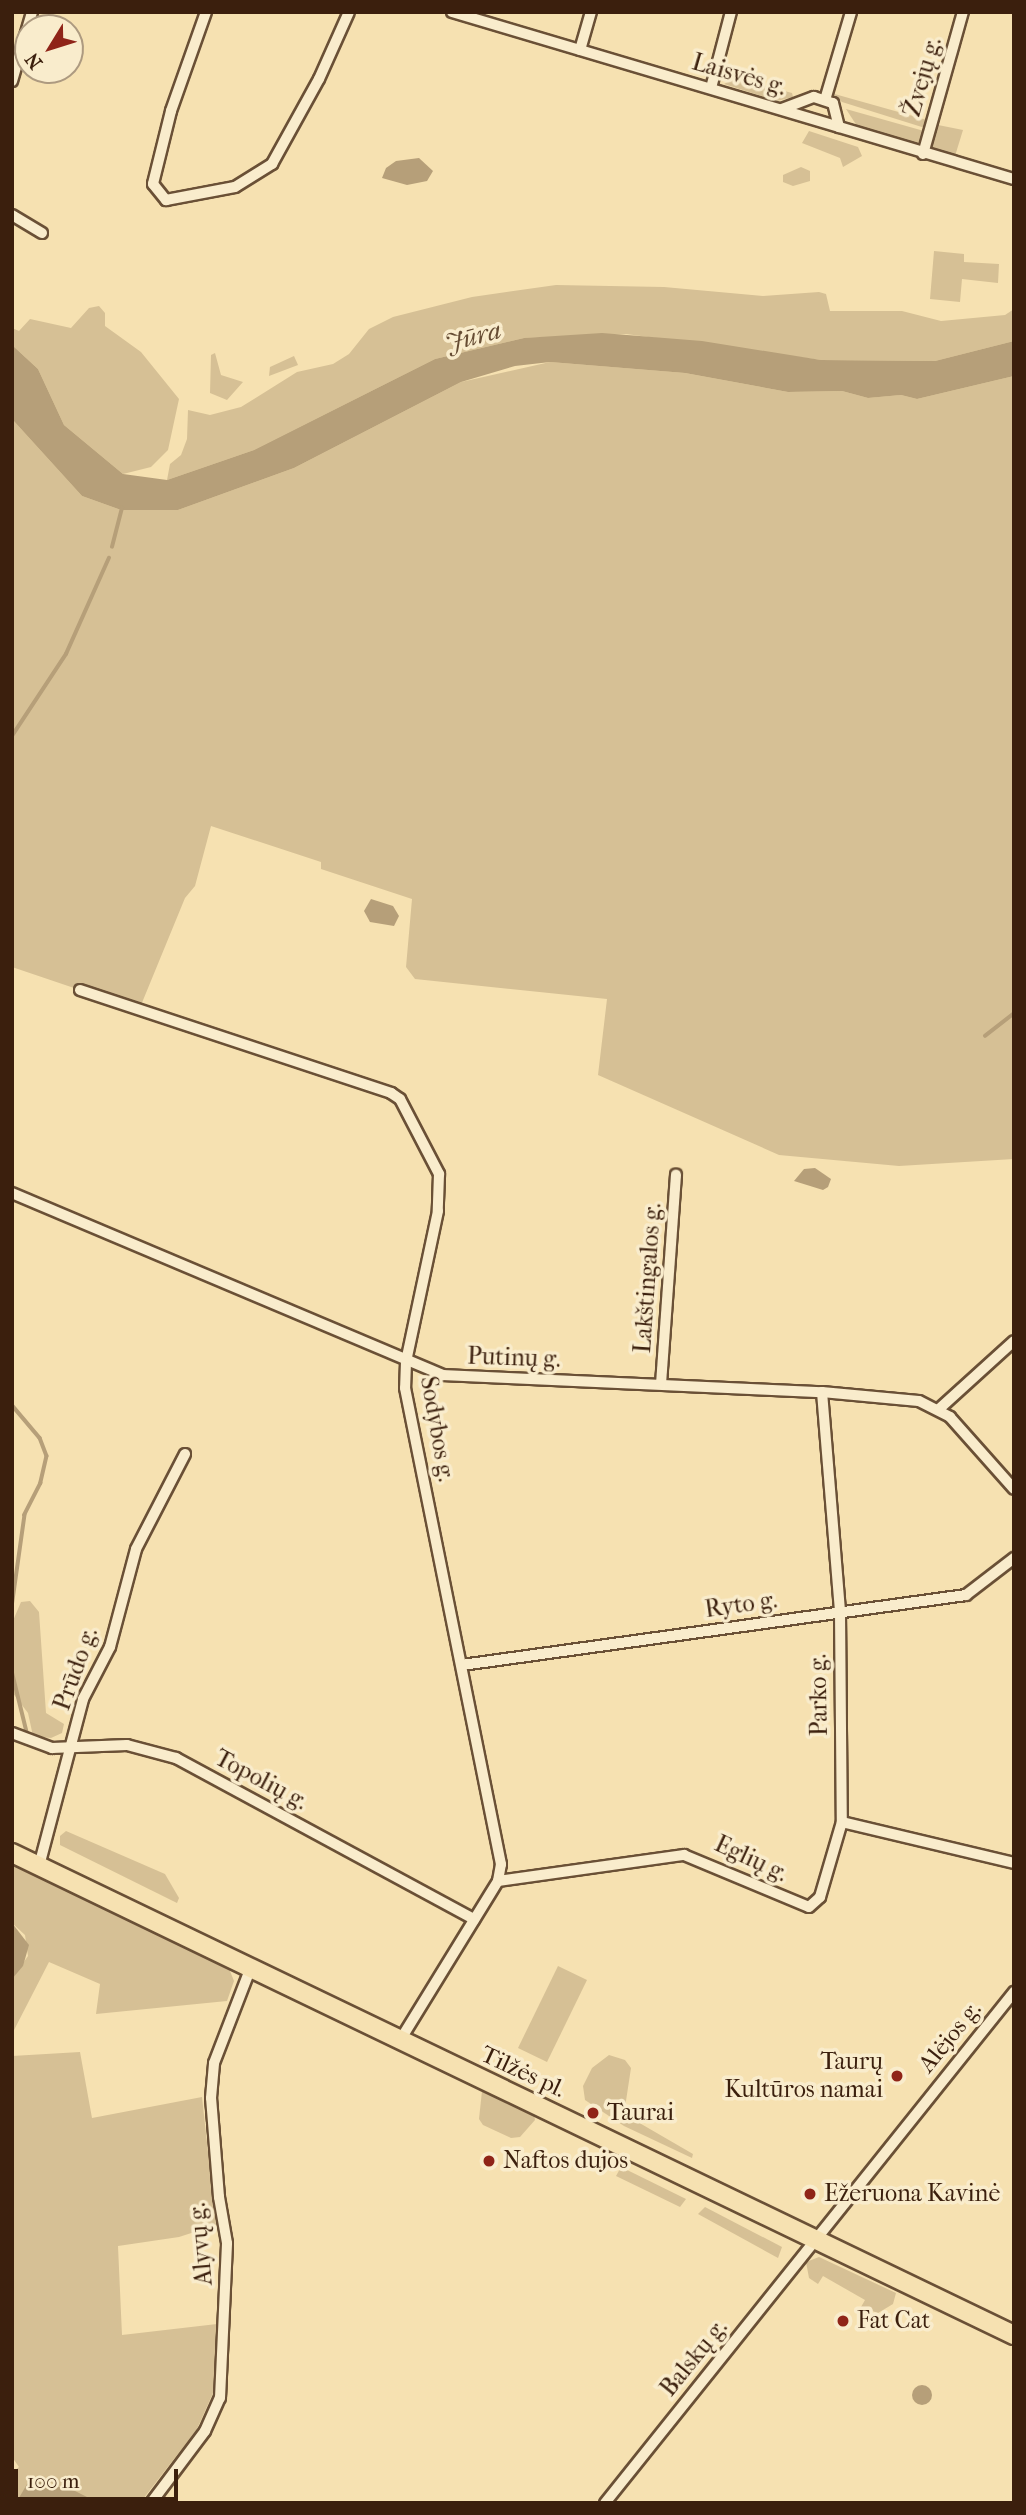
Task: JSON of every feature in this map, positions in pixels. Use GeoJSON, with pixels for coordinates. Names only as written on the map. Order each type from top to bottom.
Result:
{"type":"FeatureCollection","features":[{"type":"Feature","properties":{"kind":"highway","name":"Tilžės pl."},"geometry":{"type":"LineString","coordinates":[[12,1853],[1014,2335]]}},
{"type":"Feature","properties":{"kind":"street"},"geometry":{"type":"LineString","coordinates":[[12,81],[32,12]]}},
{"type":"Feature","properties":{"kind":"street"},"geometry":{"type":"LineString","coordinates":[[206,12],[171,111],[153,184],[166,200],[235,187],[263,172],[296,122],[349,12]]}},
{"type":"Feature","properties":{"kind":"street","name":"Laisvės g."},"geometry":{"type":"LineString","coordinates":[[452,12],[782,109],[923,155],[1014,179]]}},
{"type":"Feature","properties":{"kind":"street"},"geometry":{"type":"LineString","coordinates":[[580,50],[591,12]]}},
{"type":"Feature","properties":{"kind":"street"},"geometry":{"type":"LineString","coordinates":[[711,88],[731,12]]}},
{"type":"Feature","properties":{"kind":"street"},"geometry":{"type":"LineString","coordinates":[[825,100],[850,12]]}},
{"type":"Feature","properties":{"kind":"street","name":"Žvejų g."},"geometry":{"type":"LineString","coordinates":[[923,155],[963,12]]}},
{"type":"Feature","properties":{"kind":"street"},"geometry":{"type":"LineString","coordinates":[[782,109],[814,97],[825,100],[833,103],[839,127]]}},
{"type":"Feature","properties":{"kind":"street"},"geometry":{"type":"LineString","coordinates":[[12,215],[42,233]]}},
{"type":"Feature","properties":{"kind":"street","name":"Sodybos g."},"geometry":{"type":"LineString","coordinates":[[80,990],[369,1084],[400,1099],[432,1157],[440,1191],[406,1362],[405,1388],[501,1848],[498,1881],[400,2040]]}},
{"type":"Feature","properties":{"kind":"street","name":"Lakštingalos g."},"geometry":{"type":"LineString","coordinates":[[661,1384],[676,1175]]}},
{"type":"Feature","properties":{"kind":"street","name":"Putinų g."},"geometry":{"type":"LineString","coordinates":[[12,1194],[406,1362],[459,1377],[822,1392],[905,1399],[939,1409]]}},
{"type":"Feature","properties":{"kind":"street"},"geometry":{"type":"LineString","coordinates":[[1014,1341],[939,1409],[1014,1489]]}},
{"type":"Feature","properties":{"kind":"street","name":"Parko g."},"geometry":{"type":"LineString","coordinates":[[822,1392],[839,1613],[842,1822]]}},
{"type":"Feature","properties":{"kind":"street","name":"Prūdo g."},"geometry":{"type":"LineString","coordinates":[[39,1866],[73,1748],[83,1699],[110,1647],[136,1549],[185,1454]]}},
{"type":"Feature","properties":{"kind":"street","name":"Ryto g."},"geometry":{"type":"LineString","coordinates":[[462,1665],[966,1595],[1014,1558]]}},
{"type":"Feature","properties":{"kind":"street","name":"Topolių g."},"geometry":{"type":"LineString","coordinates":[[12,1732],[43,1746],[73,1748],[127,1745],[176,1758],[474,1919]]}},
{"type":"Feature","properties":{"kind":"street"},"geometry":{"type":"LineString","coordinates":[[842,1822],[1014,1863]]}},
{"type":"Feature","properties":{"kind":"street","name":"Eglių g."},"geometry":{"type":"LineString","coordinates":[[498,1881],[684,1854],[809,1907],[820,1897],[842,1822]]}},
{"type":"Feature","properties":{"kind":"street","name":"Alyvų g."},"geometry":{"type":"LineString","coordinates":[[151,2503],[205,2431],[220,2398],[227,2244],[219,2197],[211,2098],[214,2063],[251,1968]]}},
{"type":"Feature","properties":{"kind":"street","name":"Alėjos g."},"geometry":{"type":"LineString","coordinates":[[813,2238],[1014,1992]]}},
{"type":"Feature","properties":{"kind":"street","name":"Balskų g."},"geometry":{"type":"LineString","coordinates":[[605,2503],[813,2238]]}},
{"type":"Feature","properties":{"kind":"shaded area"},"geometry":{"type":"Polygon","coordinates":[[[736,78],[792,93],[793,97],[777,101],[724,84],[736,78]]]}},
{"type":"Feature","properties":{"kind":"shaded area"},"geometry":{"type":"Polygon","coordinates":[[[831,93],[927,120],[925,128],[842,102],[831,93]]]}},
{"type":"Feature","properties":{"kind":"shaded area"},"geometry":{"type":"Polygon","coordinates":[[[846,109],[924,131],[923,138],[915,145],[857,126],[846,109]]]}},
{"type":"Feature","properties":{"kind":"shaded area"},"geometry":{"type":"Polygon","coordinates":[[[938,125],[963,130],[955,156],[935,150],[932,145],[938,125]]]}},
{"type":"Feature","properties":{"kind":"shaded area"},"geometry":{"type":"Polygon","coordinates":[[[809,131],[858,147],[862,156],[843,167],[840,158],[802,143],[809,131]]]}},
{"type":"Feature","properties":{"kind":"shaded area"},"geometry":{"type":"Polygon","coordinates":[[[419,158],[433,171],[427,181],[407,185],[382,178],[386,168],[396,161],[419,158]]]}},
{"type":"Feature","properties":{"kind":"shaded area"},"geometry":{"type":"Polygon","coordinates":[[[801,167],[810,171],[810,181],[793,186],[783,182],[783,175],[801,167]]]}},
{"type":"Feature","properties":{"kind":"shaded area"},"geometry":{"type":"Polygon","coordinates":[[[934,251],[964,254],[964,262],[999,264],[998,283],[962,279],[960,302],[930,299],[934,251]]]}},
{"type":"Feature","properties":{"kind":"shaded area"},"geometry":{"type":"Polygon","coordinates":[[[556,285],[664,287],[763,296],[819,292],[826,294],[830,311],[902,311],[941,321],[1005,315],[1014,309],[1014,341],[935,361],[821,360],[626,334],[524,338],[435,359],[254,450],[167,480],[170,464],[181,455],[187,439],[188,410],[210,415],[241,407],[297,372],[333,364],[349,354],[369,329],[393,317],[472,297],[556,285]]]}},
{"type":"Feature","properties":{"kind":"shaded area"},"geometry":{"type":"Polygon","coordinates":[[[99,306],[105,313],[105,326],[141,352],[179,399],[168,450],[151,467],[123,474],[64,425],[38,369],[12,345],[12,328],[19,331],[30,319],[71,328],[89,308],[99,306]]]}},
{"type":"Feature","properties":{"kind":"shaded area"},"geometry":{"type":"Polygon","coordinates":[[[602,333],[702,341],[821,360],[935,361],[1014,341],[1014,376],[917,399],[901,395],[868,398],[842,391],[788,392],[685,373],[550,362],[515,366],[461,382],[294,468],[178,510],[121,510],[82,496],[12,419],[12,345],[38,369],[64,425],[123,474],[167,480],[254,450],[435,359],[524,338],[602,333]]]}},
{"type":"Feature","properties":{"kind":"shaded area"},"geometry":{"type":"Polygon","coordinates":[[[215,353],[221,375],[243,382],[227,400],[210,393],[211,355],[215,353]]]}},
{"type":"Feature","properties":{"kind":"shaded area"},"geometry":{"type":"Polygon","coordinates":[[[294,356],[298,365],[269,376],[270,367],[294,356]]]}},
{"type":"Feature","properties":{"kind":"shaded area"},"geometry":{"type":"Polygon","coordinates":[[[550,362],[685,373],[788,392],[842,391],[868,398],[901,395],[917,399],[1014,376],[1014,1159],[899,1166],[779,1155],[598,1075],[607,999],[415,979],[406,967],[412,899],[321,869],[321,862],[211,826],[195,886],[185,898],[139,1010],[12,967],[12,419],[82,496],[121,510],[178,510],[294,468],[461,382],[550,362]]]}},
{"type":"Feature","properties":{"kind":"shaded area"},"geometry":{"type":"Polygon","coordinates":[[[371,899],[393,906],[399,916],[394,926],[370,922],[364,911],[371,899]]]}},
{"type":"Feature","properties":{"kind":"shaded area"},"geometry":{"type":"Polygon","coordinates":[[[815,1168],[831,1179],[828,1187],[823,1190],[794,1181],[804,1169],[815,1168]]]}},
{"type":"Feature","properties":{"kind":"shaded area"},"geometry":{"type":"Polygon","coordinates":[[[30,1601],[39,1612],[46,1713],[64,1724],[62,1733],[51,1738],[33,1736],[28,1713],[12,1692],[12,1623],[21,1602],[30,1601]]]}},
{"type":"Feature","properties":{"kind":"shaded area"},"geometry":{"type":"Polygon","coordinates":[[[66,1831],[165,1874],[179,1898],[177,1903],[60,1845],[60,1836],[66,1831]]]}},
{"type":"Feature","properties":{"kind":"shaded area"},"geometry":{"type":"Polygon","coordinates":[[[12,1861],[228,1966],[234,1981],[227,2001],[96,2014],[100,1984],[49,1962],[12,2034],[12,1979],[28,1956],[25,1935],[12,1923],[12,1861]]]}},
{"type":"Feature","properties":{"kind":"shaded area"},"geometry":{"type":"Polygon","coordinates":[[[12,1923],[29,1945],[23,1966],[12,1979],[12,1923]]]}},
{"type":"Feature","properties":{"kind":"shaded area"},"geometry":{"type":"Polygon","coordinates":[[[558,1966],[587,1980],[547,2062],[518,2048],[558,1966]]]}},
{"type":"Feature","properties":{"kind":"shaded area"},"geometry":{"type":"Polygon","coordinates":[[[80,2052],[92,2118],[202,2097],[216,2225],[179,2237],[118,2246],[122,2335],[217,2324],[213,2393],[197,2429],[140,2503],[99,2503],[43,2480],[12,2503],[12,2473],[19,2467],[12,2457],[12,2056],[80,2052]]]}},
{"type":"Feature","properties":{"kind":"shaded area"},"geometry":{"type":"Polygon","coordinates":[[[609,2055],[625,2060],[631,2068],[624,2114],[693,2154],[692,2158],[624,2126],[585,2100],[583,2086],[592,2068],[609,2055]]]}},
{"type":"Feature","properties":{"kind":"shaded area"},"geometry":{"type":"Polygon","coordinates":[[[482,2091],[534,2114],[535,2120],[520,2137],[511,2138],[483,2125],[479,2119],[482,2091]]]}},
{"type":"Feature","properties":{"kind":"shaded area"},"geometry":{"type":"Polygon","coordinates":[[[621,2167],[686,2199],[680,2207],[616,2176],[621,2167]]]}},
{"type":"Feature","properties":{"kind":"shaded area"},"geometry":{"type":"Polygon","coordinates":[[[705,2207],[782,2247],[778,2258],[698,2214],[705,2207]]]}},
{"type":"Feature","properties":{"kind":"shaded area"},"geometry":{"type":"Polygon","coordinates":[[[819,2257],[896,2293],[893,2304],[878,2313],[861,2307],[865,2300],[823,2276],[818,2284],[809,2278],[806,2262],[819,2257]]]}},
{"type":"Feature","properties":{"kind":"shaded area"},"geometry":{"type":"Polygon","coordinates":[[[922,2385],[929,2388],[932,2395],[929,2402],[922,2405],[915,2402],[912,2395],[915,2388],[922,2385]]]}},
{"type":"Feature","properties":{"kind":"shaded area"},"geometry":{"type":"Polygon","coordinates":[[[30,2479],[75,2491],[99,2503],[16,2503],[30,2479]]]}},
{"type":"Feature","properties":{"kind":"waterway"},"geometry":{"type":"LineString","coordinates":[[112,547],[122,508]]}},
{"type":"Feature","properties":{"kind":"waterway"},"geometry":{"type":"LineString","coordinates":[[12,736],[66,654],[109,558]]}},
{"type":"Feature","properties":{"kind":"waterway"},"geometry":{"type":"LineString","coordinates":[[985,1036],[1014,1013]]}},
{"type":"Feature","properties":{"kind":"waterway"},"geometry":{"type":"LineString","coordinates":[[12,1405],[40,1438],[47,1456],[41,1483],[25,1515],[12,1608]]}},
{"type":"Feature","properties":{"kind":"waterway"},"geometry":{"type":"LineString","coordinates":[[12,1671],[27,1732]]}},
{"type":"Feature","properties":{"kind":"place","name":"Taurų Kultūros namai"},"geometry":{"type":"Point","coordinates":[897,2076]}},
{"type":"Feature","properties":{"kind":"place","name":"Taurai"},"geometry":{"type":"Point","coordinates":[593,2113]}},
{"type":"Feature","properties":{"kind":"place","name":"Naftos dujos"},"geometry":{"type":"Point","coordinates":[489,2161]}},
{"type":"Feature","properties":{"kind":"place","name":"Ežeruona Kavinė"},"geometry":{"type":"Point","coordinates":[810,2194]}},
{"type":"Feature","properties":{"kind":"place","name":"Fat Cat"},"geometry":{"type":"Point","coordinates":[843,2321]}},
{"type":"Feature","properties":{"kind":"water label","name":"Jūra"},"geometry":{"type":"Point","coordinates":[473,337]}}]}
